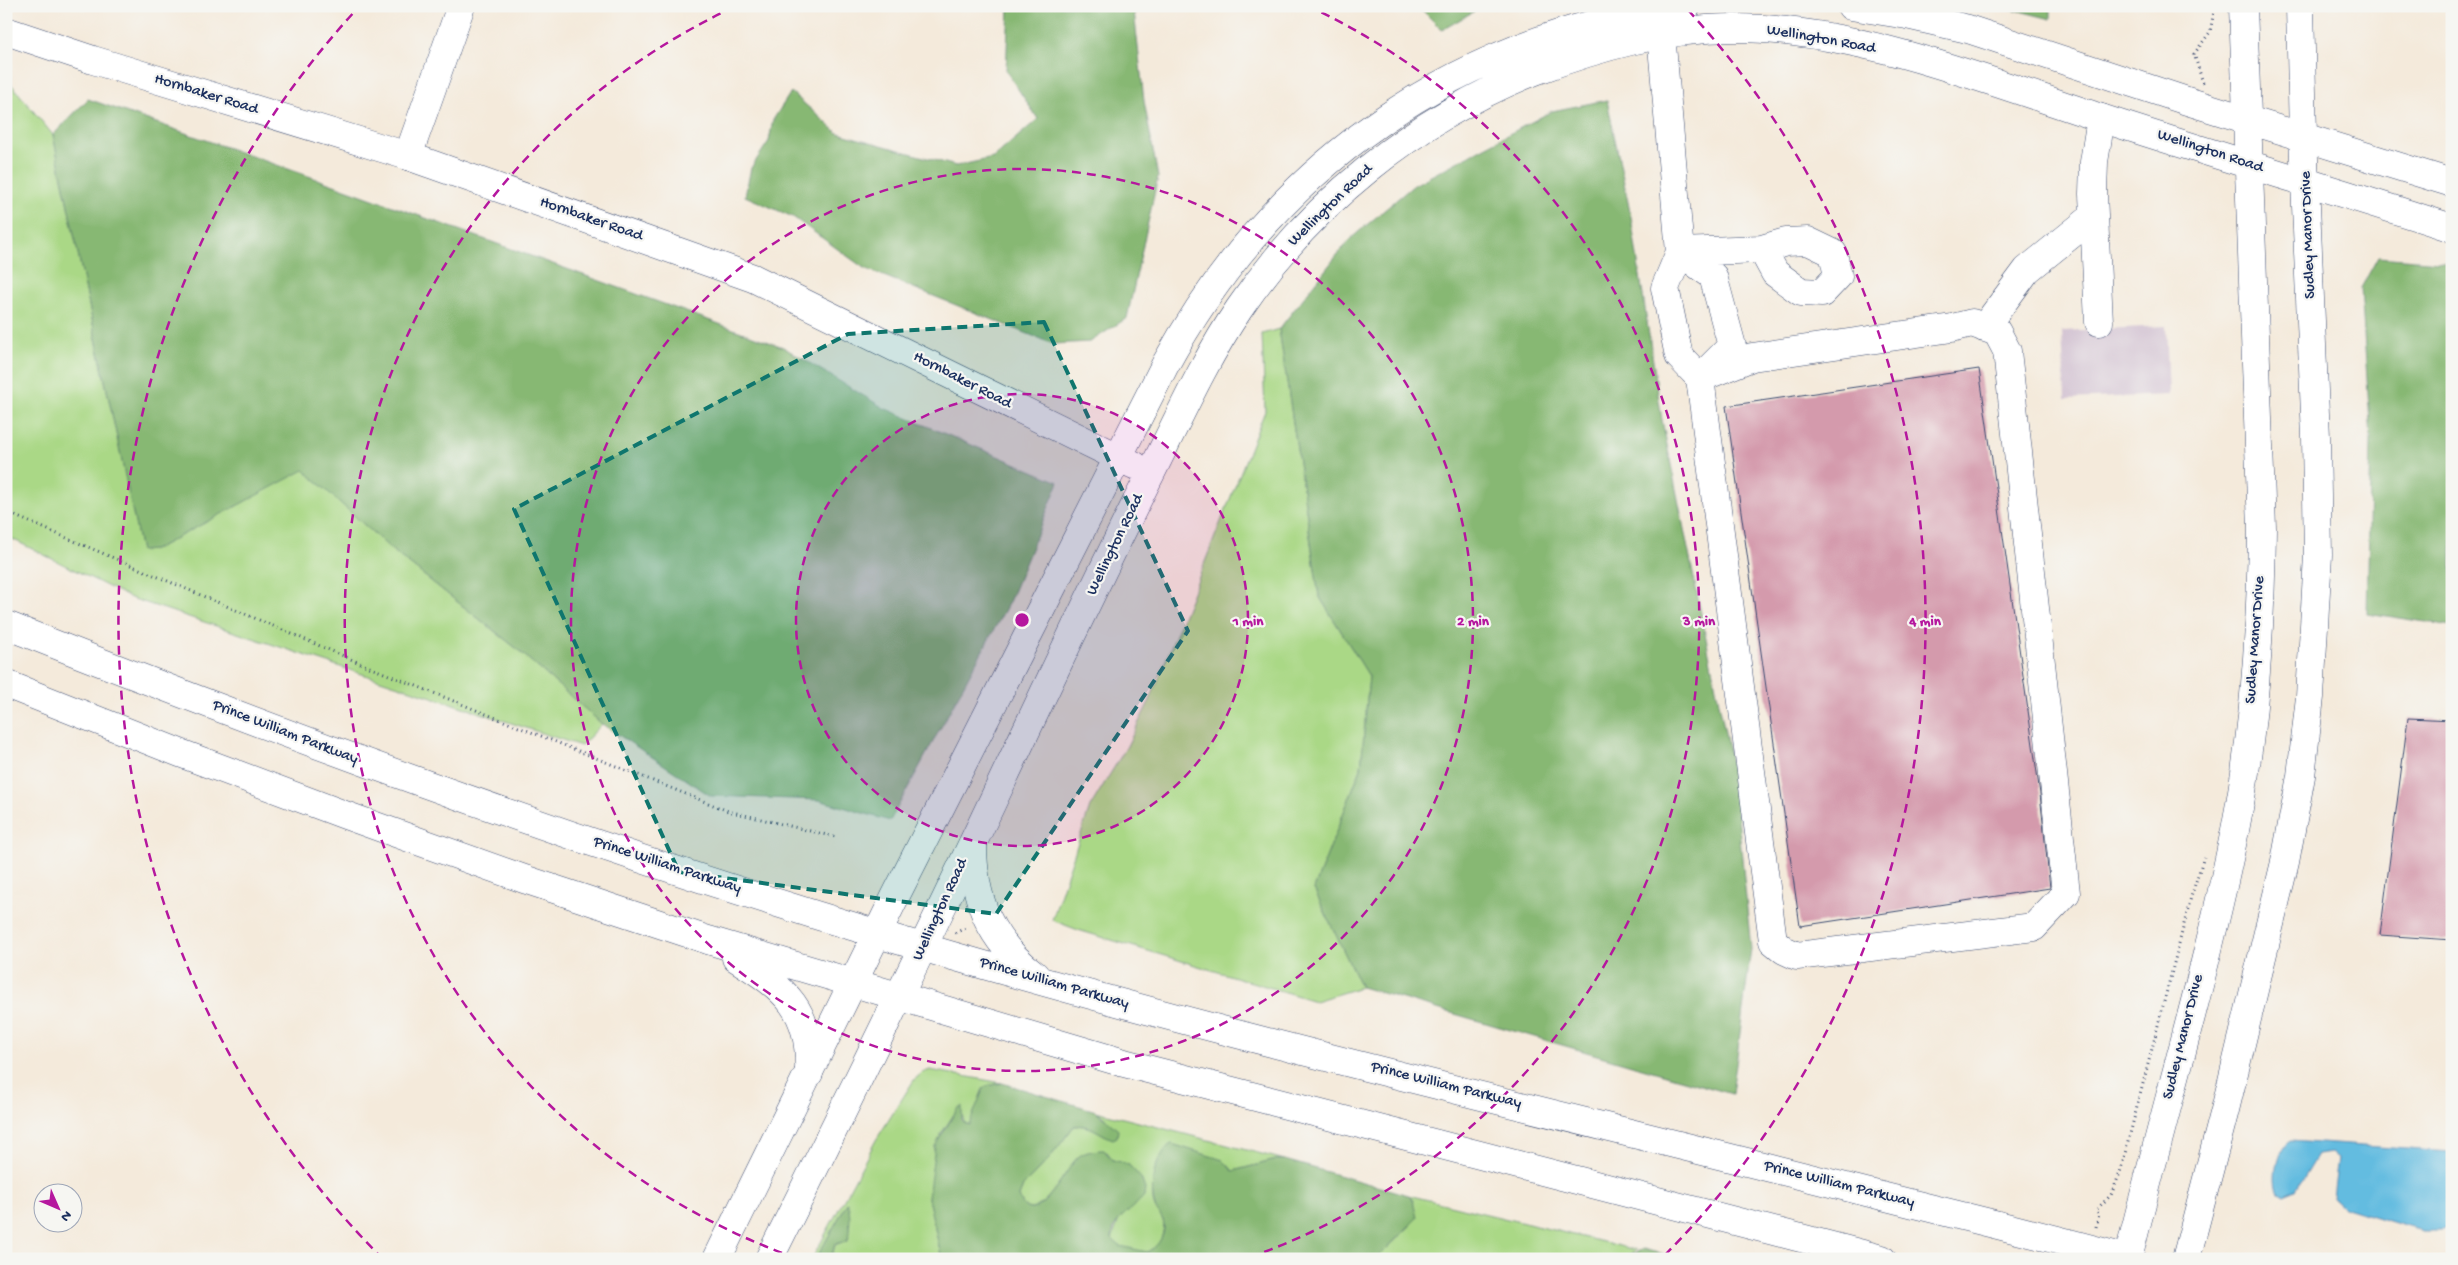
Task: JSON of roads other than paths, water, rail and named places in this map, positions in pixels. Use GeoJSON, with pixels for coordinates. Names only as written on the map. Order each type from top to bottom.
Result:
{"type":"FeatureCollection","features":[{"type":"Feature","properties":{"kind":"main road"},"geometry":{"type":"LineString","coordinates":[[408,156],[461,6]]}},
{"type":"Feature","properties":{"kind":"main road","name":"Wellington Road"},"geometry":{"type":"LineString","coordinates":[[718,1259],[877,934],[1117,458],[1165,365],[1203,300],[1262,224],[1328,160],[1386,117],[1430,90],[1470,68],[1520,47],[1615,18],[1687,6]]}},
{"type":"Feature","properties":{"kind":"main road"},"geometry":{"type":"LineString","coordinates":[[1851,6],[1907,15],[1968,29],[2246,120],[2452,183]]}},
{"type":"Feature","properties":{"kind":"main road","name":"Sudley Manor Drive"},"geometry":{"type":"LineString","coordinates":[[2128,1259],[2222,892],[2236,824],[2248,744],[2261,594],[2262,528],[2246,120],[2244,6]]}},
{"type":"Feature","properties":{"kind":"main road","name":"Sudley Manor Drive"},"geometry":{"type":"LineString","coordinates":[[2186,1259],[2225,1110],[2285,862],[2301,776],[2310,697],[2318,555],[2316,437],[2307,182],[2303,136],[2300,6]]}},
{"type":"Feature","properties":{"kind":"main road","name":"Wellington Road"},"geometry":{"type":"LineString","coordinates":[[769,1259],[900,997],[936,942],[973,844],[1210,356],[1238,310],[1265,273],[1304,229],[1346,187],[1380,158],[1425,127],[1490,91],[1556,63],[1612,46],[1661,34],[1733,28],[1788,31],[1844,41],[1976,76],[2248,165],[2452,228]]}},
{"type":"Feature","properties":{"kind":"main road","name":"Hornbaker Road"},"geometry":{"type":"LineString","coordinates":[[6,31],[408,156],[753,278],[1117,458],[1152,472]]}},
{"type":"Feature","properties":{"kind":"main road"},"geometry":{"type":"LineString","coordinates":[[1661,34],[1680,252],[1665,288],[1679,356],[1700,378],[1773,941],[1784,950],[1797,956],[2034,927],[2066,893],[2008,351],[1997,332],[1972,323],[1952,328],[1752,357],[1700,378]]}},
{"type":"Feature","properties":{"kind":"main road"},"geometry":{"type":"LineString","coordinates":[[2099,322],[2094,216],[2094,162],[2101,118]]}},
{"type":"Feature","properties":{"kind":"main road"},"geometry":{"type":"LineString","coordinates":[[1984,328],[2027,270],[2094,216]]}},
{"type":"Feature","properties":{"kind":"main road"},"geometry":{"type":"LineString","coordinates":[[1680,252],[1762,249]]}},
{"type":"Feature","properties":{"kind":"main road"},"geometry":{"type":"LineString","coordinates":[[1680,252],[1714,276],[1732,346],[1700,378]]}},
{"type":"Feature","properties":{"kind":"main road","name":"Prince William Parkway"},"geometry":{"type":"LineString","coordinates":[[6,625],[152,683],[384,770],[631,856],[877,934],[936,942],[1045,981],[1167,1015],[2128,1259]]}},
{"type":"Feature","properties":{"kind":"main road"},"geometry":{"type":"LineString","coordinates":[[6,684],[344,815],[528,880],[708,940],[1124,1063],[1882,1259]]}},
{"type":"Feature","properties":{"kind":"main road"},"geometry":{"type":"LineString","coordinates":[[973,844],[974,878],[987,918],[999,940],[1016,959],[1045,981]]}},
{"type":"Feature","properties":{"kind":"main road"},"geometry":{"type":"LineString","coordinates":[[708,940],[766,977],[786,994],[798,1011],[805,1029],[810,1048],[809,1073]]}},
{"type":"Feature","properties":{"kind":"water"},"geometry":{"type":"Polygon","coordinates":[[[2291,1141],[2450,1152],[2452,1225],[2442,1231],[2422,1231],[2343,1207],[2333,1198],[2338,1158],[2332,1153],[2317,1155],[2296,1190],[2284,1195],[2279,1192],[2277,1187],[2276,1173],[2283,1149],[2291,1141]]]}}]}
